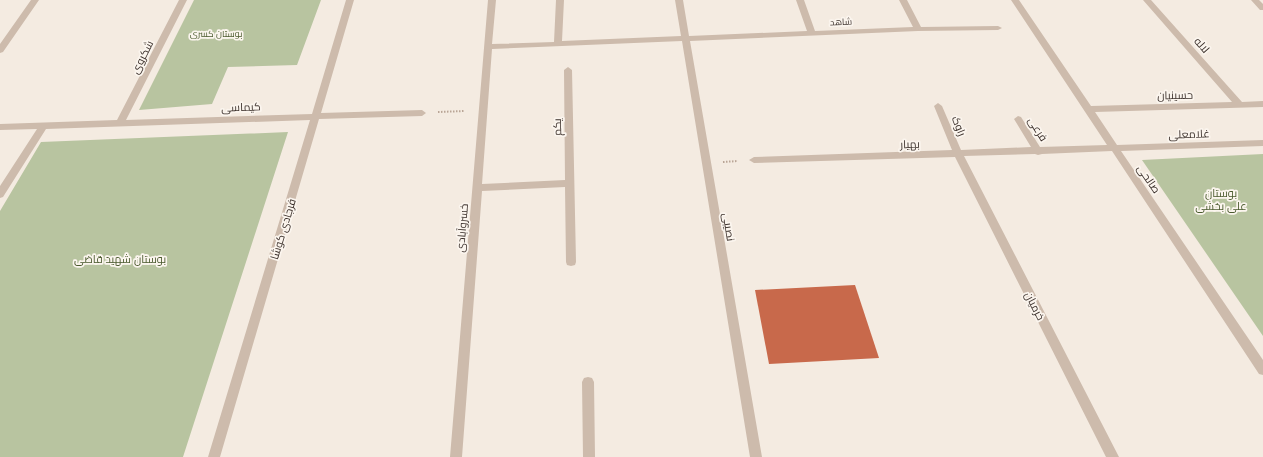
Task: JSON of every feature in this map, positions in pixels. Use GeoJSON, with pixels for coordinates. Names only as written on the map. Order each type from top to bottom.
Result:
{"type":"FeatureCollection","features":[{"type":"Feature","properties":{"kind":"street"},"geometry":{"type":"LineString","coordinates":[[0,50],[35,0]]}},
{"type":"Feature","properties":{"kind":"street","name":"شکروی"},"geometry":{"type":"LineString","coordinates":[[120,123],[183,0]]}},
{"type":"Feature","properties":{"kind":"street","name":"فرجادی کوشا"},"geometry":{"type":"LineString","coordinates":[[214,457],[350,0]]}},
{"type":"Feature","properties":{"kind":"street","name":"خسروآبادی"},"geometry":{"type":"LineString","coordinates":[[456,457],[492,0]]}},
{"type":"Feature","properties":{"kind":"street"},"geometry":{"type":"LineString","coordinates":[[558,44],[560,0]]}},
{"type":"Feature","properties":{"kind":"street","name":"نصیبی"},"geometry":{"type":"LineString","coordinates":[[679,0],[756,457]]}},
{"type":"Feature","properties":{"kind":"street"},"geometry":{"type":"LineString","coordinates":[[800,0],[812,33]]}},
{"type":"Feature","properties":{"kind":"street"},"geometry":{"type":"LineString","coordinates":[[903,0],[918,29]]}},
{"type":"Feature","properties":{"kind":"street","name":"صالحی"},"geometry":{"type":"LineString","coordinates":[[1015,0],[1263,370]]}},
{"type":"Feature","properties":{"kind":"street","name":"لاله"},"geometry":{"type":"LineString","coordinates":[[1147,0],[1240,105]]}},
{"type":"Feature","properties":{"kind":"street"},"geometry":{"type":"LineString","coordinates":[[1255,0],[1263,8]]}},
{"type":"Feature","properties":{"kind":"street","name":"شاهد"},"geometry":{"type":"LineString","coordinates":[[489,47],[918,29],[998,28]]}},
{"type":"Feature","properties":{"kind":"street","name":"یکم"},"geometry":{"type":"LineString","coordinates":[[568,70],[571,262]]}},
{"type":"Feature","properties":{"kind":"street","name":"حسینیان"},"geometry":{"type":"LineString","coordinates":[[1088,108],[1263,104]]}},
{"type":"Feature","properties":{"kind":"street","name":"راوک"},"geometry":{"type":"LineString","coordinates":[[938,106],[958,154]]}},
{"type":"Feature","properties":{"kind":"street","name":"کیماسی"},"geometry":{"type":"LineString","coordinates":[[0,127],[422,113]]}},
{"type":"Feature","properties":{"kind":"street","name":"فرعی"},"geometry":{"type":"LineString","coordinates":[[1018,119],[1038,152]]}},
{"type":"Feature","properties":{"kind":"street"},"geometry":{"type":"LineString","coordinates":[[0,194],[43,126]]}},
{"type":"Feature","properties":{"kind":"street","name":"غلامعلی"},"geometry":{"type":"LineString","coordinates":[[1115,149],[1263,143]]}},
{"type":"Feature","properties":{"kind":"street","name":"بهیار"},"geometry":{"type":"LineString","coordinates":[[754,160],[1115,149]]}},
{"type":"Feature","properties":{"kind":"street","name":"خرمیان"},"geometry":{"type":"LineString","coordinates":[[958,154],[1113,457]]}},
{"type":"Feature","properties":{"kind":"street"},"geometry":{"type":"LineString","coordinates":[[477,188],[570,183]]}},
{"type":"Feature","properties":{"kind":"street"},"geometry":{"type":"LineString","coordinates":[[588,382],[589,457]]}},
{"type":"Feature","properties":{"kind":"path"},"geometry":{"type":"LineString","coordinates":[[422,113],[484,111]]}},
{"type":"Feature","properties":{"kind":"path"},"geometry":{"type":"LineString","coordinates":[[706,163],[754,160]]}},
{"type":"Feature","properties":{"kind":"green space","name":"بوستان کسری"},"geometry":{"type":"Polygon","coordinates":[[[194,0],[321,0],[297,65],[228,67],[212,104],[139,110],[194,0]]]}},
{"type":"Feature","properties":{"kind":"green space","name":"بوستان شهید قاضی"},"geometry":{"type":"Polygon","coordinates":[[[288,132],[183,457],[0,457],[0,211],[41,142],[288,132]]]}},
{"type":"Feature","properties":{"kind":"green space","name":"بوستان علی بخشی"},"geometry":{"type":"Polygon","coordinates":[[[1263,154],[1263,336],[1142,160],[1263,154]]]}},
{"type":"Feature","properties":{"kind":"building"},"geometry":{"type":"Polygon","coordinates":[[[855,285],[879,358],[769,364],[755,290],[855,285]]]}}]}
